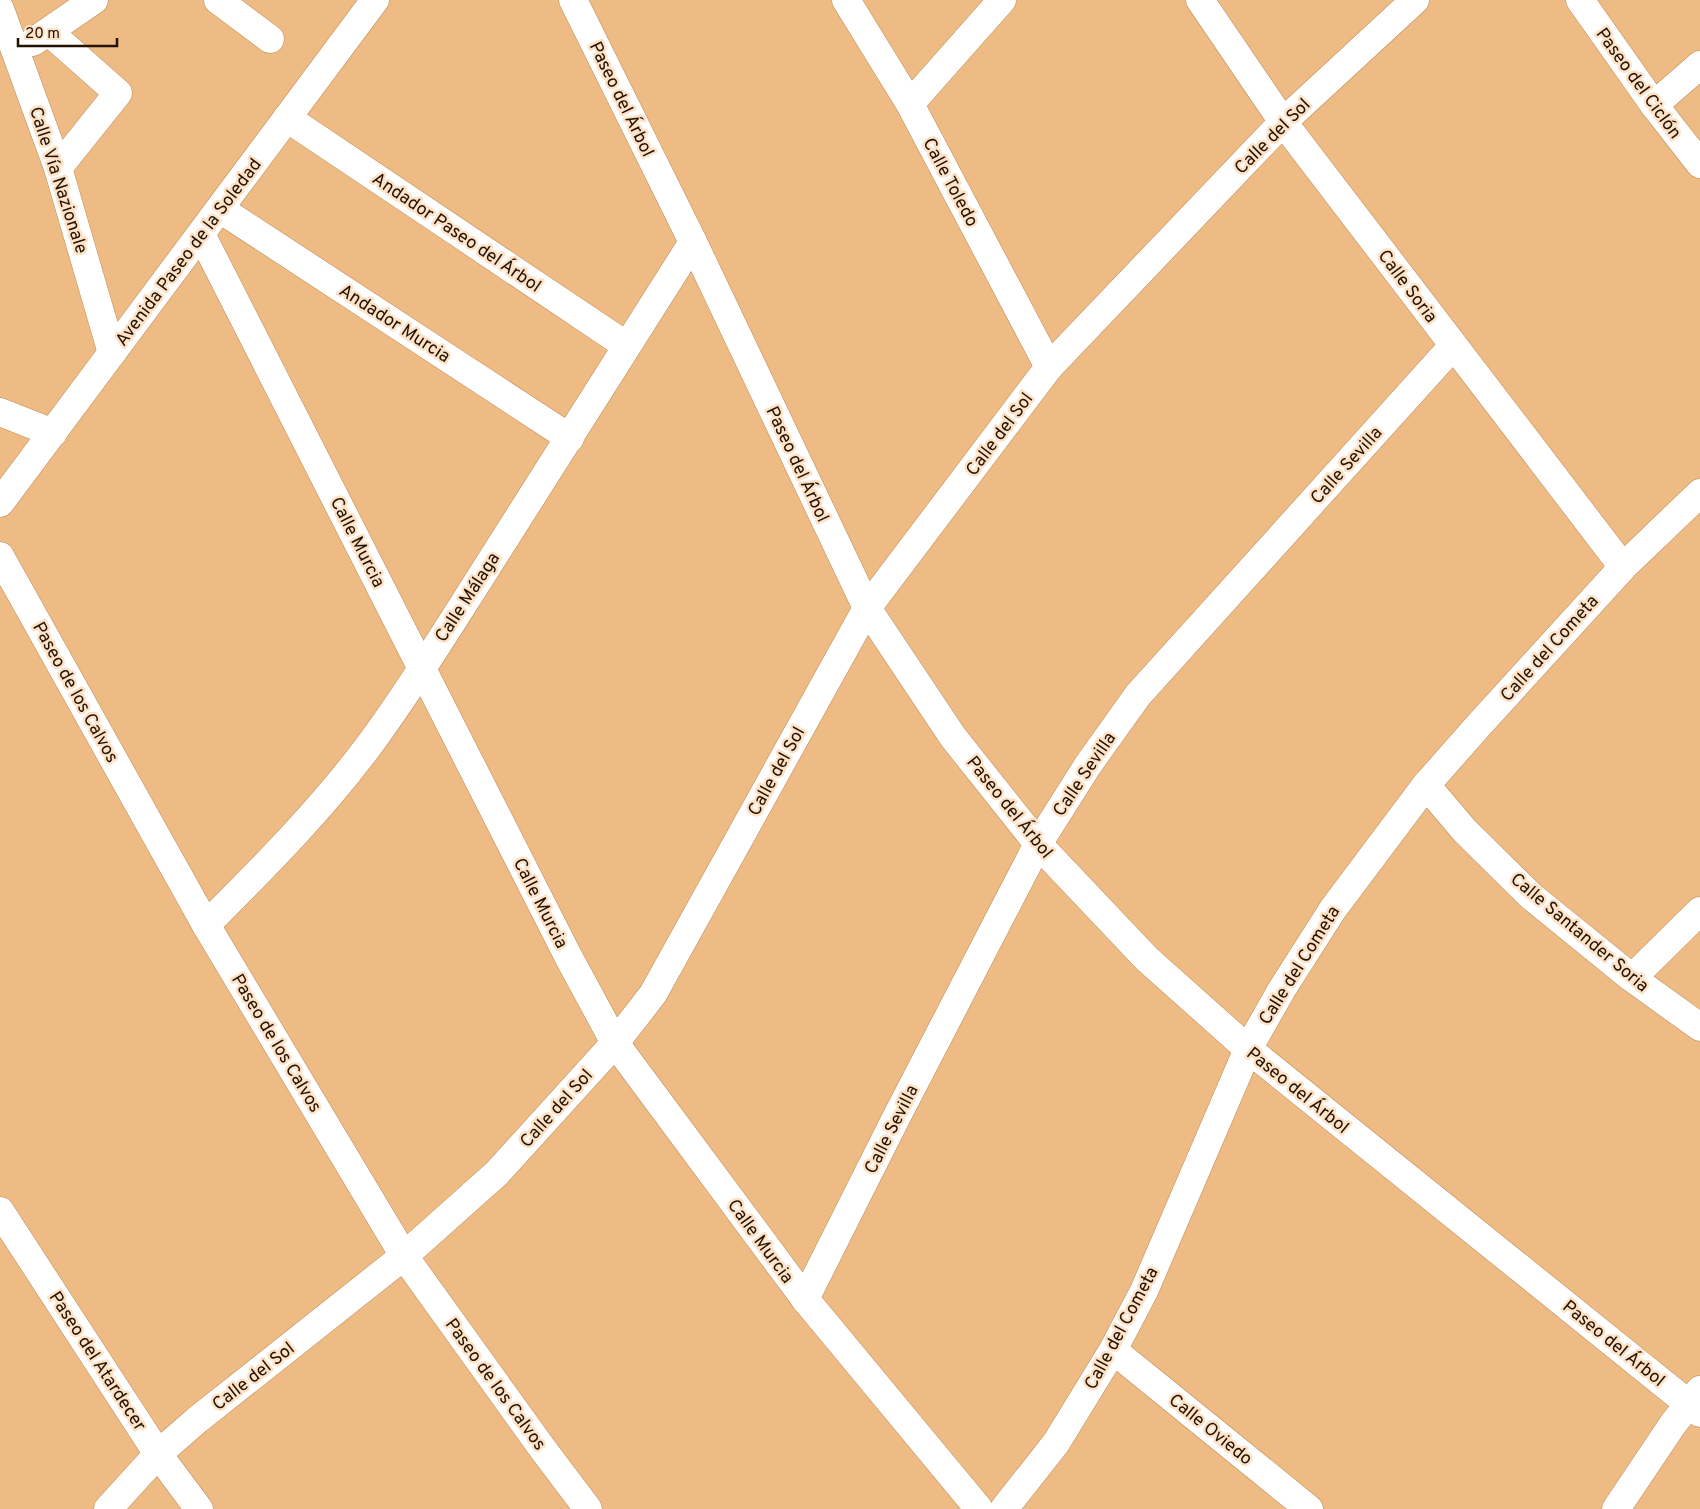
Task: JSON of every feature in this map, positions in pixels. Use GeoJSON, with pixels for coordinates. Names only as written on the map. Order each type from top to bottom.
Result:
{"type":"FeatureCollection","features":[{"type":"Feature","properties":{"kind":"street"},"geometry":{"type":"LineString","coordinates":[[8,56],[49,32],[94,0]]}},
{"type":"Feature","properties":{"kind":"street"},"geometry":{"type":"LineString","coordinates":[[218,0],[270,39]]}},
{"type":"Feature","properties":{"kind":"street","name":"Avenida Paseo de la Soledad"},"geometry":{"type":"LineString","coordinates":[[0,503],[375,0]]}},
{"type":"Feature","properties":{"kind":"street","name":"Paseo del Árbol"},"geometry":{"type":"LineString","coordinates":[[573,0],[693,242],[867,608],[953,737],[1038,844],[1147,959],[1248,1049],[1696,1402]]}},
{"type":"Feature","properties":{"kind":"street","name":"Calle Toledo"},"geometry":{"type":"LineString","coordinates":[[846,0],[910,104],[1049,367]]}},
{"type":"Feature","properties":{"kind":"street"},"geometry":{"type":"LineString","coordinates":[[910,104],[1002,0]]}},
{"type":"Feature","properties":{"kind":"street","name":"Calle Soria"},"geometry":{"type":"LineString","coordinates":[[1200,0],[1283,122],[1623,567]]}},
{"type":"Feature","properties":{"kind":"street","name":"Calle del Sol"},"geometry":{"type":"LineString","coordinates":[[108,1509],[158,1454],[197,1420],[404,1256],[497,1173],[615,1044],[653,994],[867,608],[1049,367],[1283,122],[1415,0]]}},
{"type":"Feature","properties":{"kind":"street","name":"Paseo del Ciclón"},"geometry":{"type":"LineString","coordinates":[[1580,0],[1654,105],[1700,164]]}},
{"type":"Feature","properties":{"kind":"street","name":"Calle Vía Nazionale"},"geometry":{"type":"LineString","coordinates":[[0,9],[8,56],[58,168],[112,353]]}},
{"type":"Feature","properties":{"kind":"street"},"geometry":{"type":"LineString","coordinates":[[49,32],[118,93],[58,168]]}},
{"type":"Feature","properties":{"kind":"street"},"geometry":{"type":"LineString","coordinates":[[1654,105],[1700,66]]}},
{"type":"Feature","properties":{"kind":"street","name":"Andador Paseo del Árbol"},"geometry":{"type":"LineString","coordinates":[[288,118],[627,346]]}},
{"type":"Feature","properties":{"kind":"street","name":"Andador Murcia"},"geometry":{"type":"LineString","coordinates":[[220,209],[570,438]]}},
{"type":"Feature","properties":{"kind":"street","name":"Calle Murcia"},"geometry":{"type":"LineString","coordinates":[[201,234],[568,956],[615,1044],[804,1300],[979,1509]]}},
{"type":"Feature","properties":{"kind":"street","name":"Calle Málaga"},"geometry":{"type":"LineString","coordinates":[[206,925],[256,876],[309,817],[372,740],[422,668],[693,242]]}},
{"type":"Feature","properties":{"kind":"street","name":"Calle Sevilla"},"geometry":{"type":"LineString","coordinates":[[804,1300],[1038,844],[1088,765],[1138,695],[1453,346]]}},
{"type":"Feature","properties":{"kind":"street"},"geometry":{"type":"LineString","coordinates":[[0,412],[53,433]]}},
{"type":"Feature","properties":{"kind":"street","name":"Calle del Cometa"},"geometry":{"type":"LineString","coordinates":[[1004,1509],[1056,1443],[1113,1350],[1144,1291],[1248,1049],[1282,989],[1333,909],[1426,785],[1623,567],[1700,493]]}},
{"type":"Feature","properties":{"kind":"street","name":"Paseo de los Calvos"},"geometry":{"type":"LineString","coordinates":[[0,556],[206,925],[404,1256],[588,1509]]}},
{"type":"Feature","properties":{"kind":"street","name":"Calle Santander Soria"},"geometry":{"type":"LineString","coordinates":[[1426,785],[1465,831],[1532,897],[1632,978],[1700,1027]]}},
{"type":"Feature","properties":{"kind":"street"},"geometry":{"type":"LineString","coordinates":[[1632,978],[1700,911]]}},
{"type":"Feature","properties":{"kind":"street","name":"Paseo del Atardecer"},"geometry":{"type":"LineString","coordinates":[[0,1211],[158,1454],[200,1509]]}},
{"type":"Feature","properties":{"kind":"street","name":"Calle Oviedo"},"geometry":{"type":"LineString","coordinates":[[1113,1350],[1309,1509]]}},
{"type":"Feature","properties":{"kind":"street"},"geometry":{"type":"LineString","coordinates":[[1616,1509],[1672,1424],[1696,1402]]}}]}
